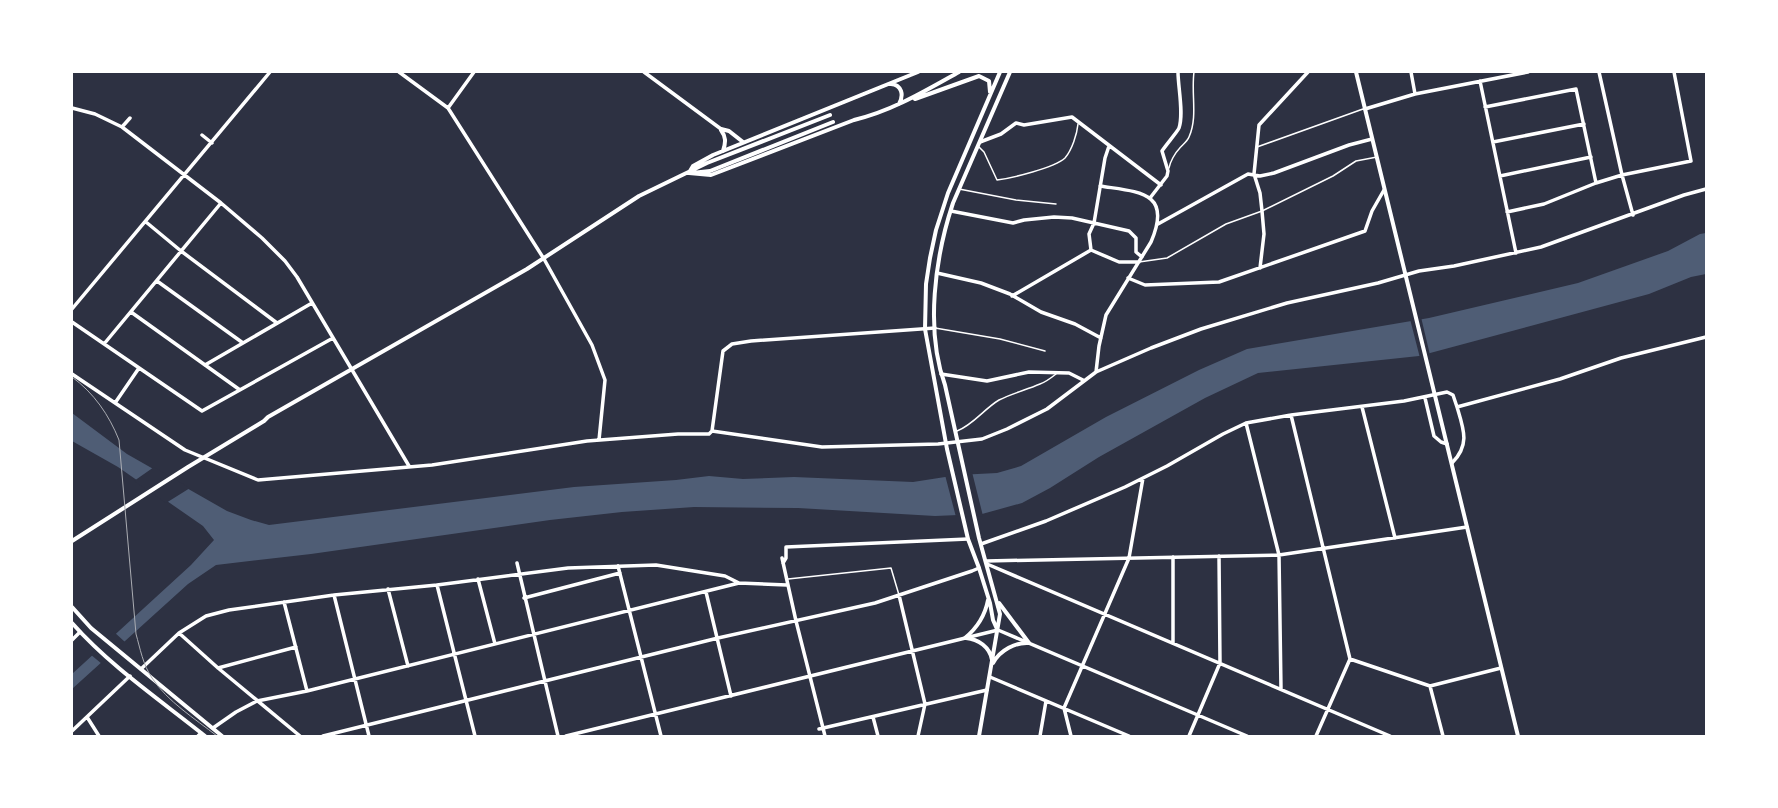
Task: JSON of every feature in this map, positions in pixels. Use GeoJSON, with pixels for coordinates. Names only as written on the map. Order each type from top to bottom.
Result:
{"type":"FeatureCollection","features":[{"type":"Feature","properties":{"kind":"street"},"geometry":{"type":"LineString","coordinates":[[72,309],[186,175],[270,72]]}},
{"type":"Feature","properties":{"kind":"street"},"geometry":{"type":"LineString","coordinates":[[399,72],[448,108],[544,259],[592,345],[605,380],[599,440]]}},
{"type":"Feature","properties":{"kind":"street"},"geometry":{"type":"LineString","coordinates":[[448,108],[474,72]]}},
{"type":"Feature","properties":{"kind":"street"},"geometry":{"type":"LineString","coordinates":[[644,72],[721,129],[725,135],[726,143],[722,151]]}},
{"type":"Feature","properties":{"kind":"street"},"geometry":{"type":"LineString","coordinates":[[688,173],[693,166],[722,151],[918,72]]}},
{"type":"Feature","properties":{"kind":"street"},"geometry":{"type":"LineString","coordinates":[[896,106],[959,72]]}},
{"type":"Feature","properties":{"kind":"street"},"geometry":{"type":"LineString","coordinates":[[998,630],[993,620],[979,568],[968,539],[947,449],[925,329],[926,284],[938,224],[948,193],[1000,72]]}},
{"type":"Feature","properties":{"kind":"street"},"geometry":{"type":"LineString","coordinates":[[978,736],[990,677],[1000,614],[979,538],[945,385],[941,374],[935,328],[937,272],[941,245],[959,189],[1010,72]]}},
{"type":"Feature","properties":{"kind":"street"},"geometry":{"type":"LineString","coordinates":[[1150,198],[1167,176],[1168,171],[1162,151],[1179,129],[1181,114],[1178,72]]}},
{"type":"Feature","properties":{"kind":"street"},"geometry":{"type":"LineString","coordinates":[[1260,268],[1264,234],[1260,193],[1254,174],[1259,125],[1308,72]]}},
{"type":"Feature","properties":{"kind":"street"},"geometry":{"type":"LineString","coordinates":[[1356,72],[1518,736]]}},
{"type":"Feature","properties":{"kind":"street"},"geometry":{"type":"LineString","coordinates":[[1411,72],[1415,94]]}},
{"type":"Feature","properties":{"kind":"street"},"geometry":{"type":"LineString","coordinates":[[1365,109],[1415,94],[1528,72]]}},
{"type":"Feature","properties":{"kind":"street"},"geometry":{"type":"LineString","coordinates":[[1599,72],[1622,175],[1633,215]]}},
{"type":"Feature","properties":{"kind":"street"},"geometry":{"type":"LineString","coordinates":[[1508,212],[1544,204],[1596,183],[1622,175],[1691,161],[1674,72]]}},
{"type":"Feature","properties":{"kind":"street"},"geometry":{"type":"LineString","coordinates":[[688,173],[711,175],[854,120],[872,116],[979,76],[986,78],[990,84],[986,106]]}},
{"type":"Feature","properties":{"kind":"street"},"geometry":{"type":"LineString","coordinates":[[1480,81],[1516,253]]}},
{"type":"Feature","properties":{"kind":"street"},"geometry":{"type":"LineString","coordinates":[[887,84],[895,84],[901,90],[901,100],[896,106]]}},
{"type":"Feature","properties":{"kind":"street"},"geometry":{"type":"LineString","coordinates":[[1485,107],[1576,89],[1596,183]]}},
{"type":"Feature","properties":{"kind":"street"},"geometry":{"type":"LineString","coordinates":[[72,108],[95,114],[122,127],[221,203],[277,252],[297,277],[332,338],[410,466]]}},
{"type":"Feature","properties":{"kind":"street"},"geometry":{"type":"LineString","coordinates":[[72,541],[188,467],[264,421],[268,417],[544,259],[639,196],[707,164],[830,115]]}},
{"type":"Feature","properties":{"kind":"street"},"geometry":{"type":"LineString","coordinates":[[980,142],[1001,134],[1016,123],[1024,125],[1072,117],[1161,185]]}},
{"type":"Feature","properties":{"kind":"street"},"geometry":{"type":"LineString","coordinates":[[122,127],[130,118]]}},
{"type":"Feature","properties":{"kind":"street"},"geometry":{"type":"LineString","coordinates":[[688,173],[710,171],[833,122]]}},
{"type":"Feature","properties":{"kind":"street"},"geometry":{"type":"LineString","coordinates":[[1493,142],[1584,124]]}},
{"type":"Feature","properties":{"kind":"street"},"geometry":{"type":"LineString","coordinates":[[721,129],[729,131],[743,142]]}},
{"type":"Feature","properties":{"kind":"street"},"geometry":{"type":"LineString","coordinates":[[202,135],[212,143]]}},
{"type":"Feature","properties":{"kind":"street"},"geometry":{"type":"LineString","coordinates":[[1158,224],[1248,174],[1260,176],[1274,173],[1372,139]]}},
{"type":"Feature","properties":{"kind":"street"},"geometry":{"type":"LineString","coordinates":[[1091,250],[1089,234],[1094,223],[1105,158],[1110,146]]}},
{"type":"Feature","properties":{"kind":"street"},"geometry":{"type":"LineString","coordinates":[[1500,176],[1591,157]]}},
{"type":"Feature","properties":{"kind":"street"},"geometry":{"type":"LineString","coordinates":[[1096,372],[1106,316],[1151,242],[1158,224],[1159,214],[1150,198],[1140,192],[1100,186]]}},
{"type":"Feature","properties":{"kind":"street"},"geometry":{"type":"LineString","coordinates":[[72,374],[185,450],[258,480],[432,465],[599,440],[678,434],[709,434],[712,431],[822,447],[946,443],[957,444],[982,439],[1007,429],[1047,409],[1096,372],[1151,348],[1216,325],[1281,304],[1367,286],[1419,271],[1454,266],[1541,247],[1633,215],[1684,195],[1706,189]]}},
{"type":"Feature","properties":{"kind":"street"},"geometry":{"type":"LineString","coordinates":[[1128,278],[1145,285],[1219,282],[1260,268],[1366,231],[1372,211],[1384,190]]}},
{"type":"Feature","properties":{"kind":"street"},"geometry":{"type":"LineString","coordinates":[[104,344],[221,203]]}},
{"type":"Feature","properties":{"kind":"street"},"geometry":{"type":"LineString","coordinates":[[951,211],[1013,223],[1024,220],[1054,217],[1094,223],[1129,231],[1136,238],[1136,252],[1142,257]]}},
{"type":"Feature","properties":{"kind":"street"},"geometry":{"type":"LineString","coordinates":[[146,222],[181,251],[277,323]]}},
{"type":"Feature","properties":{"kind":"street"},"geometry":{"type":"LineString","coordinates":[[1091,250],[1118,262],[1139,262]]}},
{"type":"Feature","properties":{"kind":"street"},"geometry":{"type":"LineString","coordinates":[[1012,296],[1091,250]]}},
{"type":"Feature","properties":{"kind":"street"},"geometry":{"type":"LineString","coordinates":[[937,272],[981,283],[1012,296],[1041,312],[1075,324],[1101,338]]}},
{"type":"Feature","properties":{"kind":"street"},"geometry":{"type":"LineString","coordinates":[[157,280],[243,343]]}},
{"type":"Feature","properties":{"kind":"street"},"geometry":{"type":"LineString","coordinates":[[205,365],[312,303]]}},
{"type":"Feature","properties":{"kind":"street"},"geometry":{"type":"LineString","coordinates":[[131,312],[240,390]]}},
{"type":"Feature","properties":{"kind":"street"},"geometry":{"type":"LineString","coordinates":[[72,322],[202,411],[332,338]]}},
{"type":"Feature","properties":{"kind":"street"},"geometry":{"type":"LineString","coordinates":[[712,431],[723,352],[732,344],[751,341],[935,328]]}},
{"type":"Feature","properties":{"kind":"street"},"geometry":{"type":"LineString","coordinates":[[1457,407],[1560,379],[1621,358],[1706,337]]}},
{"type":"Feature","properties":{"kind":"street"},"geometry":{"type":"LineString","coordinates":[[115,403],[139,368]]}},
{"type":"Feature","properties":{"kind":"street"},"geometry":{"type":"LineString","coordinates":[[941,374],[987,380],[1029,372],[1057,374],[1069,373],[1084,380]]}},
{"type":"Feature","properties":{"kind":"street"},"geometry":{"type":"LineString","coordinates":[[981,544],[1046,521],[1143,478],[1246,423],[1291,415],[1425,398],[1450,392],[1453,396],[1462,424],[1464,447],[1459,456],[1452,463]]}},
{"type":"Feature","properties":{"kind":"street"},"geometry":{"type":"LineString","coordinates":[[1425,398],[1434,436],[1441,442],[1447,444]]}},
{"type":"Feature","properties":{"kind":"street"},"geometry":{"type":"LineString","coordinates":[[1362,407],[1395,538]]}},
{"type":"Feature","properties":{"kind":"street"},"geometry":{"type":"LineString","coordinates":[[1291,415],[1350,659],[1316,736]]}},
{"type":"Feature","properties":{"kind":"street"},"geometry":{"type":"LineString","coordinates":[[1246,423],[1279,555],[1281,689]]}},
{"type":"Feature","properties":{"kind":"street"},"geometry":{"type":"LineString","coordinates":[[1071,736],[1064,708],[1129,558],[1143,478]]}},
{"type":"Feature","properties":{"kind":"street"},"geometry":{"type":"LineString","coordinates":[[986,562],[1279,555],[1467,527]]}},
{"type":"Feature","properties":{"kind":"street"},"geometry":{"type":"LineString","coordinates":[[825,736],[821,728],[810,676],[787,585],[782,560],[786,558],[786,547],[968,539]]}},
{"type":"Feature","properties":{"kind":"street"},"geometry":{"type":"LineString","coordinates":[[1189,736],[1220,663],[1219,556]]}},
{"type":"Feature","properties":{"kind":"street"},"geometry":{"type":"LineString","coordinates":[[1173,557],[1173,643]]}},
{"type":"Feature","properties":{"kind":"street"},"geometry":{"type":"LineString","coordinates":[[986,562],[1390,736]]}},
{"type":"Feature","properties":{"kind":"street"},"geometry":{"type":"LineString","coordinates":[[517,563],[518,574],[558,736]]}},
{"type":"Feature","properties":{"kind":"street"},"geometry":{"type":"LineString","coordinates":[[141,669],[179,633],[206,616],[229,610],[284,602],[388,589],[438,585],[568,568],[656,565],[725,576],[740,583]]}},
{"type":"Feature","properties":{"kind":"street"},"geometry":{"type":"LineString","coordinates":[[618,566],[661,736]]}},
{"type":"Feature","properties":{"kind":"street"},"geometry":{"type":"LineString","coordinates":[[323,736],[718,638],[875,603],[979,568]]}},
{"type":"Feature","properties":{"kind":"street"},"geometry":{"type":"LineString","coordinates":[[524,598],[620,573]]}},
{"type":"Feature","properties":{"kind":"street"},"geometry":{"type":"LineString","coordinates":[[478,579],[494,644]]}},
{"type":"Feature","properties":{"kind":"street"},"geometry":{"type":"LineString","coordinates":[[213,728],[236,712],[257,701],[308,691],[740,583],[787,585]]}},
{"type":"Feature","properties":{"kind":"street"},"geometry":{"type":"LineString","coordinates":[[438,585],[475,736]]}},
{"type":"Feature","properties":{"kind":"street"},"geometry":{"type":"LineString","coordinates":[[388,589],[408,666]]}},
{"type":"Feature","properties":{"kind":"street"},"geometry":{"type":"LineString","coordinates":[[706,592],[731,696]]}},
{"type":"Feature","properties":{"kind":"street"},"geometry":{"type":"LineString","coordinates":[[899,594],[925,704],[918,736]]}},
{"type":"Feature","properties":{"kind":"street"},"geometry":{"type":"LineString","coordinates":[[334,595],[368,736]]}},
{"type":"Feature","properties":{"kind":"street"},"geometry":{"type":"LineString","coordinates":[[996,598],[1007,616],[1029,643]]}},
{"type":"Feature","properties":{"kind":"street"},"geometry":{"type":"LineString","coordinates":[[965,638],[973,632],[984,614],[988,600]]}},
{"type":"Feature","properties":{"kind":"street"},"geometry":{"type":"LineString","coordinates":[[284,602],[308,691]]}},
{"type":"Feature","properties":{"kind":"street"},"geometry":{"type":"LineString","coordinates":[[72,607],[91,628],[222,736]]}},
{"type":"Feature","properties":{"kind":"street"},"geometry":{"type":"LineString","coordinates":[[72,623],[84,636],[120,668],[201,735]]}},
{"type":"Feature","properties":{"kind":"street"},"geometry":{"type":"LineString","coordinates":[[566,736],[998,630],[1247,736]]}},
{"type":"Feature","properties":{"kind":"street"},"geometry":{"type":"LineString","coordinates":[[72,640],[80,632]]}},
{"type":"Feature","properties":{"kind":"street"},"geometry":{"type":"LineString","coordinates":[[179,633],[218,668],[300,736]]}},
{"type":"Feature","properties":{"kind":"street"},"geometry":{"type":"LineString","coordinates":[[965,638],[974,640],[987,648],[992,658],[992,665]]}},
{"type":"Feature","properties":{"kind":"street"},"geometry":{"type":"LineString","coordinates":[[992,665],[998,655],[1013,646],[1023,642],[1029,643]]}},
{"type":"Feature","properties":{"kind":"street"},"geometry":{"type":"LineString","coordinates":[[218,668],[296,647]]}},
{"type":"Feature","properties":{"kind":"street"},"geometry":{"type":"LineString","coordinates":[[1350,659],[1430,686],[1501,668]]}},
{"type":"Feature","properties":{"kind":"street"},"geometry":{"type":"LineString","coordinates":[[72,731],[130,676]]}},
{"type":"Feature","properties":{"kind":"street"},"geometry":{"type":"LineString","coordinates":[[990,677],[1129,736]]}},
{"type":"Feature","properties":{"kind":"street"},"geometry":{"type":"LineString","coordinates":[[1430,686],[1443,736]]}},
{"type":"Feature","properties":{"kind":"street"},"geometry":{"type":"LineString","coordinates":[[821,728],[987,690]]}},
{"type":"Feature","properties":{"kind":"street"},"geometry":{"type":"LineString","coordinates":[[1040,736],[1046,701]]}},
{"type":"Feature","properties":{"kind":"street"},"geometry":{"type":"LineString","coordinates":[[87,717],[99,736]]}},
{"type":"Feature","properties":{"kind":"street"},"geometry":{"type":"LineString","coordinates":[[873,717],[878,736]]}},
{"type":"Feature","properties":{"kind":"lane"},"geometry":{"type":"LineString","coordinates":[[1168,171],[1169,165],[1178,149],[1189,140],[1192,130],[1194,111],[1192,87],[1194,72]]}},
{"type":"Feature","properties":{"kind":"lane"},"geometry":{"type":"LineString","coordinates":[[1256,148],[1365,109]]}},
{"type":"Feature","properties":{"kind":"lane"},"geometry":{"type":"LineString","coordinates":[[978,146],[984,152],[997,180],[1029,174],[1065,158],[1073,142],[1079,122]]}},
{"type":"Feature","properties":{"kind":"lane"},"geometry":{"type":"LineString","coordinates":[[1139,262],[1167,258],[1226,224],[1262,211],[1333,176],[1356,161],[1377,157]]}},
{"type":"Feature","properties":{"kind":"lane"},"geometry":{"type":"LineString","coordinates":[[959,189],[1016,200],[1056,204]]}},
{"type":"Feature","properties":{"kind":"lane"},"geometry":{"type":"LineString","coordinates":[[935,328],[1000,339],[1045,351]]}},
{"type":"Feature","properties":{"kind":"lane"},"geometry":{"type":"LineString","coordinates":[[955,432],[969,424],[984,409],[998,401],[1015,392],[1041,384],[1057,374]]}},
{"type":"Feature","properties":{"kind":"lane"},"geometry":{"type":"LineString","coordinates":[[786,579],[891,568],[899,594]]}},
{"type":"Feature","properties":{"kind":"water"},"geometry":{"type":"Polygon","coordinates":[[[1706,233],[1706,274],[1691,277],[1649,294],[1419,356],[1258,373],[1205,398],[1099,457],[1050,488],[1022,503],[982,514],[935,516],[798,508],[694,507],[622,512],[550,520],[311,554],[216,565],[188,584],[72,689],[72,674],[191,565],[214,540],[203,526],[118,467],[72,441],[72,413],[127,454],[227,511],[269,525],[574,487],[676,480],[709,476],[743,479],[794,477],[913,482],[958,475],[997,473],[1021,466],[1106,417],[1199,370],[1247,349],[1429,318],[1578,283],[1668,251],[1700,234],[1706,233]]]}},
{"type":"Feature","properties":{"kind":"pier"},"geometry":{"type":"Polygon","coordinates":[[[1421,317],[1430,355],[1420,358],[1410,319],[1421,317]]]}},
{"type":"Feature","properties":{"kind":"pier"},"geometry":{"type":"Polygon","coordinates":[[[154,467],[190,488],[166,503],[134,481],[154,467]]]}},
{"type":"Feature","properties":{"kind":"pier"},"geometry":{"type":"Polygon","coordinates":[[[972,472],[983,516],[956,517],[945,475],[972,472]]]}},
{"type":"Feature","properties":{"kind":"pier"},"geometry":{"type":"Polygon","coordinates":[[[114,632],[125,642],[102,664],[90,654],[114,632]]]}},
{"type":"Feature","properties":{"kind":"tram line"},"geometry":{"type":"LineString","coordinates":[[72,377],[94,397],[106,413],[119,440],[136,634],[146,668],[158,687],[166,695],[217,736]]}}]}
